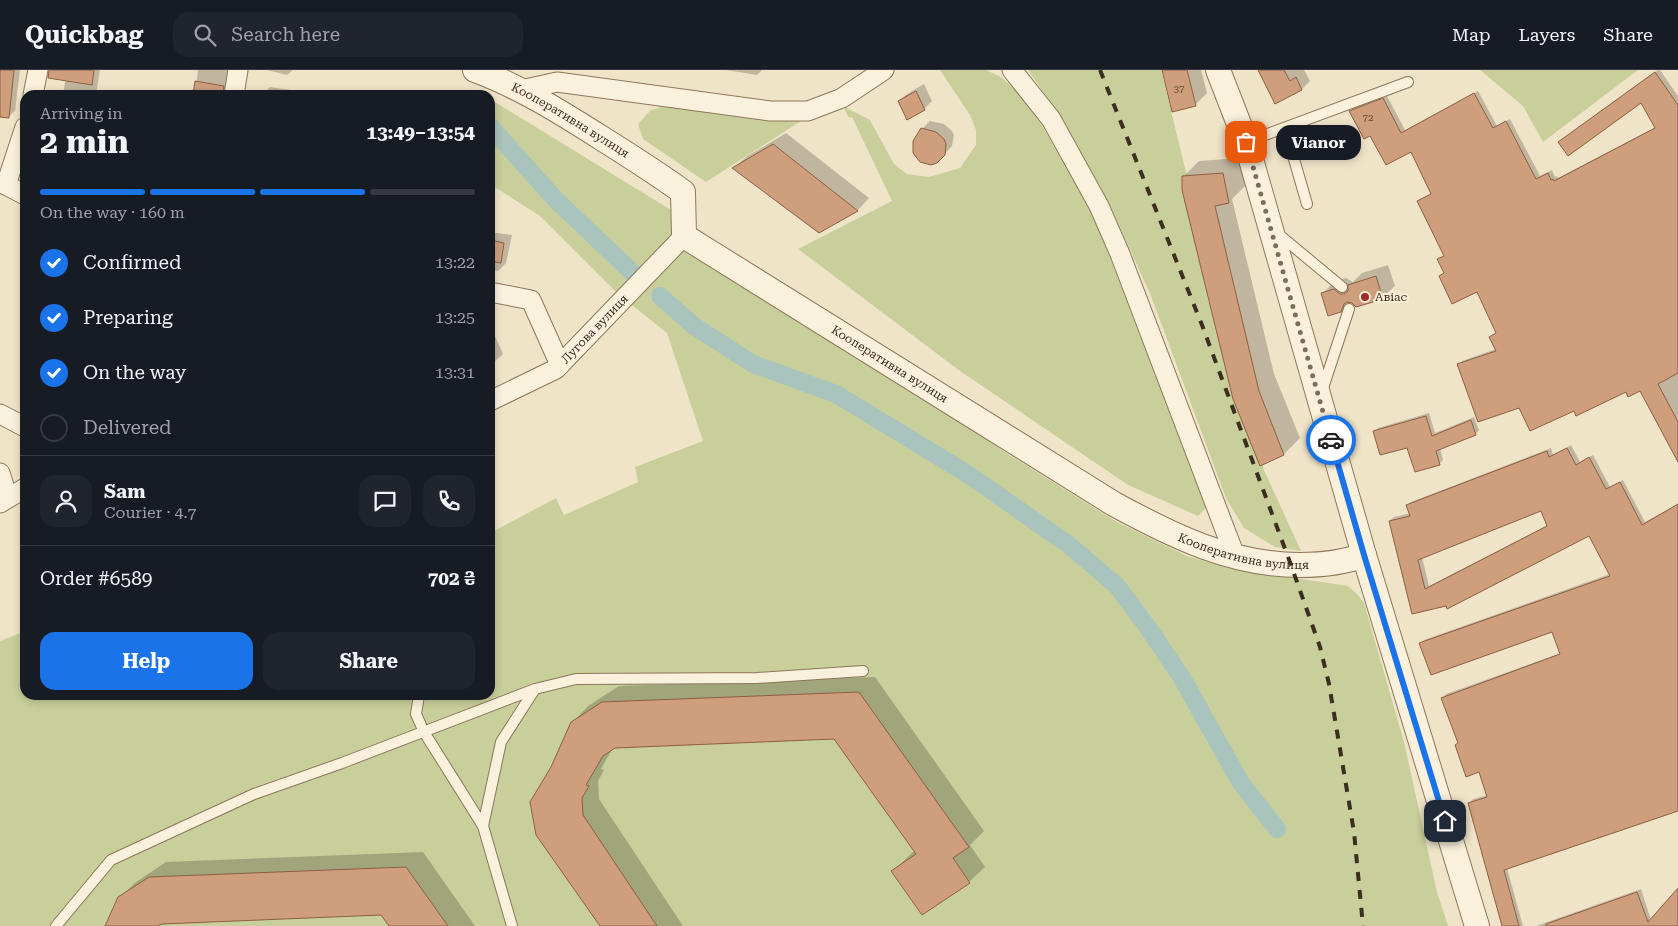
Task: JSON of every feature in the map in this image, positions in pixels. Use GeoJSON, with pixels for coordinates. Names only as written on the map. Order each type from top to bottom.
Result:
{"type":"FeatureCollection","features":[{"type":"Feature","properties":{"kind":"street"},"geometry":{"type":"LineString","coordinates":[[34,90],[38,70]]}},
{"type":"Feature","properties":{"kind":"street"},"geometry":{"type":"LineString","coordinates":[[235,90],[238,70]]}},
{"type":"Feature","properties":{"kind":"street","name":"Кооперативна вулиця"},"geometry":{"type":"LineString","coordinates":[[475,70],[493,74],[581,125],[683,192],[684,236],[1114,504],[1163,530],[1210,550],[1248,560],[1283,564],[1320,564],[1347,562],[1364,555]]}},
{"type":"Feature","properties":{"kind":"street"},"geometry":{"type":"LineString","coordinates":[[521,90],[557,82],[770,111],[808,111],[842,98],[884,70]]}},
{"type":"Feature","properties":{"kind":"street"},"geometry":{"type":"LineString","coordinates":[[1012,70],[1051,119],[1099,206],[1120,254],[1235,556]]}},
{"type":"Feature","properties":{"kind":"street"},"geometry":{"type":"LineString","coordinates":[[1218,70],[1246,142],[1364,555],[1477,926]]}},
{"type":"Feature","properties":{"kind":"street"},"geometry":{"type":"LineString","coordinates":[[20,141],[3,184],[20,192]]}},
{"type":"Feature","properties":{"kind":"street","name":"Лугова вулиця"},"geometry":{"type":"LineString","coordinates":[[495,399],[556,369],[684,236]]}},
{"type":"Feature","properties":{"kind":"street"},"geometry":{"type":"LineString","coordinates":[[495,293],[531,300],[560,365]]}},
{"type":"Feature","properties":{"kind":"street"},"geometry":{"type":"LineString","coordinates":[[0,414],[20,424]]}},
{"type":"Feature","properties":{"kind":"street"},"geometry":{"type":"LineString","coordinates":[[0,474],[4,500],[20,491]]}},
{"type":"Feature","properties":{"kind":"lane"},"geometry":{"type":"LineString","coordinates":[[1246,142],[1408,82]]}},
{"type":"Feature","properties":{"kind":"lane"},"geometry":{"type":"LineString","coordinates":[[1285,128],[1307,204]]}},
{"type":"Feature","properties":{"kind":"lane"},"geometry":{"type":"LineString","coordinates":[[1272,229],[1342,287]]}},
{"type":"Feature","properties":{"kind":"lane"},"geometry":{"type":"LineString","coordinates":[[1319,399],[1349,310]]}},
{"type":"Feature","properties":{"kind":"lane"},"geometry":{"type":"LineString","coordinates":[[56,926],[111,860],[254,794],[535,690],[576,679],[757,678],[863,672]]}},
{"type":"Feature","properties":{"kind":"lane"},"geometry":{"type":"LineString","coordinates":[[483,826],[501,742],[535,690]]}},
{"type":"Feature","properties":{"kind":"lane"},"geometry":{"type":"LineString","coordinates":[[418,700],[416,714],[424,732],[483,826],[512,926]]}},
{"type":"Feature","properties":{"kind":"green space"},"geometry":{"type":"Polygon","coordinates":[[[940,70],[986,70],[1001,77],[1023,97],[1042,125],[1096,221],[1207,507],[1198,516],[1128,485],[960,371],[798,249],[892,201],[852,117],[849,118],[843,106],[870,120],[894,164],[907,174],[929,177],[960,168],[976,145],[976,130],[970,115],[940,70]]]}},
{"type":"Feature","properties":{"kind":"green space"},"geometry":{"type":"Polygon","coordinates":[[[1028,70],[1161,70],[1239,401],[1264,470],[1301,551],[1275,547],[1244,528],[1226,498],[1151,296],[1109,203],[1066,125],[1028,70]]]}},
{"type":"Feature","properties":{"kind":"green space"},"geometry":{"type":"Polygon","coordinates":[[[1480,70],[1638,70],[1543,142],[1523,106],[1480,70]]]}},
{"type":"Feature","properties":{"kind":"green space"},"geometry":{"type":"Polygon","coordinates":[[[495,102],[676,213],[1000,449],[1117,522],[1187,556],[1229,568],[1348,586],[1364,603],[1404,742],[1437,892],[1448,926],[0,926],[0,641],[20,633],[20,700],[495,700],[495,530],[556,498],[564,515],[638,482],[635,467],[703,441],[667,333],[618,294],[540,216],[495,187],[495,102]]]}},
{"type":"Feature","properties":{"kind":"green space"},"geometry":{"type":"Polygon","coordinates":[[[668,104],[801,121],[706,182],[643,139],[638,124],[650,111],[668,104]]]}},
{"type":"Feature","properties":{"kind":"building"},"geometry":{"type":"Polygon","coordinates":[[[0,70],[14,70],[9,118],[0,117],[0,70]]]}},
{"type":"Feature","properties":{"kind":"building"},"geometry":{"type":"Polygon","coordinates":[[[49,70],[94,70],[92,85],[48,78],[49,70]]]}},
{"type":"Feature","properties":{"kind":"building"},"geometry":{"type":"Polygon","coordinates":[[[1162,70],[1187,70],[1196,106],[1172,112],[1162,70]]]}},
{"type":"Feature","properties":{"kind":"building"},"geometry":{"type":"Polygon","coordinates":[[[1258,70],[1284,70],[1290,81],[1296,77],[1302,90],[1275,104],[1258,70]]]}},
{"type":"Feature","properties":{"kind":"building"},"geometry":{"type":"Polygon","coordinates":[[[1655,72],[1678,105],[1678,373],[1658,384],[1678,422],[1678,462],[1640,391],[1628,397],[1626,392],[1576,416],[1574,411],[1530,431],[1519,408],[1478,422],[1457,364],[1496,351],[1489,337],[1496,333],[1477,292],[1452,304],[1439,276],[1444,273],[1437,259],[1444,256],[1417,201],[1431,194],[1411,152],[1386,165],[1370,136],[1364,139],[1349,111],[1383,98],[1401,133],[1474,93],[1493,128],[1506,121],[1536,179],[1548,173],[1551,180],[1553,179],[1554,181],[1655,128],[1641,103],[1568,156],[1558,142],[1655,72]]]}},
{"type":"Feature","properties":{"kind":"building"},"geometry":{"type":"Polygon","coordinates":[[[195,81],[224,86],[224,90],[194,90],[195,81]]]}},
{"type":"Feature","properties":{"kind":"building"},"geometry":{"type":"Polygon","coordinates":[[[916,91],[925,110],[907,120],[898,101],[916,91]]]}},
{"type":"Feature","properties":{"kind":"building"},"geometry":{"type":"Polygon","coordinates":[[[921,128],[936,132],[944,139],[946,144],[945,155],[937,163],[931,165],[920,162],[913,153],[913,141],[921,128]]]}},
{"type":"Feature","properties":{"kind":"building"},"geometry":{"type":"Polygon","coordinates":[[[773,144],[858,211],[819,233],[732,168],[773,144]]]}},
{"type":"Feature","properties":{"kind":"building"},"geometry":{"type":"Polygon","coordinates":[[[1223,173],[1229,203],[1215,206],[1259,391],[1284,455],[1260,466],[1233,399],[1182,190],[1182,176],[1223,173]]]}},
{"type":"Feature","properties":{"kind":"building"},"geometry":{"type":"Polygon","coordinates":[[[495,241],[504,243],[501,263],[495,262],[495,241]]]}},
{"type":"Feature","properties":{"kind":"building"},"geometry":{"type":"Polygon","coordinates":[[[1376,276],[1383,299],[1356,307],[1352,303],[1347,302],[1344,304],[1341,312],[1328,316],[1321,293],[1334,289],[1340,294],[1344,294],[1348,291],[1348,285],[1376,276]]]}},
{"type":"Feature","properties":{"kind":"building"},"geometry":{"type":"Polygon","coordinates":[[[1426,416],[1432,436],[1471,420],[1476,435],[1436,451],[1440,465],[1415,472],[1407,448],[1380,455],[1373,431],[1426,416]]]}},
{"type":"Feature","properties":{"kind":"building"},"geometry":{"type":"Polygon","coordinates":[[[1567,448],[1576,465],[1589,457],[1606,489],[1620,482],[1642,525],[1678,504],[1678,811],[1504,870],[1519,926],[1502,926],[1468,803],[1487,797],[1479,772],[1466,777],[1455,745],[1458,743],[1441,698],[1560,654],[1552,632],[1431,675],[1419,643],[1610,576],[1589,536],[1447,609],[1446,606],[1412,614],[1389,521],[1410,516],[1406,505],[1547,451],[1549,457],[1567,448]],[[1541,511],[1418,560],[1425,589],[1547,526],[1541,511]]]}},
{"type":"Feature","properties":{"kind":"building"},"geometry":{"type":"Polygon","coordinates":[[[859,692],[969,847],[953,858],[970,883],[922,915],[891,871],[916,854],[834,739],[615,748],[603,756],[586,785],[589,786],[582,798],[583,815],[657,926],[600,926],[536,835],[530,802],[551,767],[571,722],[602,702],[859,692]]]}},
{"type":"Feature","properties":{"kind":"building"},"geometry":{"type":"Polygon","coordinates":[[[406,867],[448,926],[389,926],[381,915],[162,924],[158,926],[105,926],[118,897],[149,877],[406,867]]]}},
{"type":"Feature","properties":{"kind":"building"},"geometry":{"type":"Polygon","coordinates":[[[1678,888],[1678,926],[1546,926],[1546,924],[1637,892],[1648,922],[1678,888]]]}},
{"type":"Feature","properties":{"kind":"waterway"},"geometry":{"type":"LineString","coordinates":[[495,132],[555,199],[634,274]]}},
{"type":"Feature","properties":{"kind":"waterway"},"geometry":{"type":"LineString","coordinates":[[660,296],[694,326],[753,364],[836,394],[969,475],[1069,545],[1117,586],[1182,678],[1241,783],[1277,829]]}},
{"type":"Feature","properties":{"kind":"railway"},"geometry":{"type":"LineString","coordinates":[[1100,70],[1202,325],[1320,647],[1329,684],[1354,832],[1363,926]]}},
{"type":"Feature","properties":{"kind":"way so far"},"geometry":{"type":"LineString","coordinates":[[1246,142],[1331,440]]}},
{"type":"Feature","properties":{"kind":"place","name":"Vianor"},"geometry":{"type":"Point","coordinates":[1246,142]}},
{"type":"Feature","properties":{"kind":"place","name":"Авіас"},"geometry":{"type":"Point","coordinates":[1365,297]}},
{"type":"Feature","properties":{"kind":"route"},"geometry":{"type":"LineString","coordinates":[[1331,440],[1445,821]]}}]}
